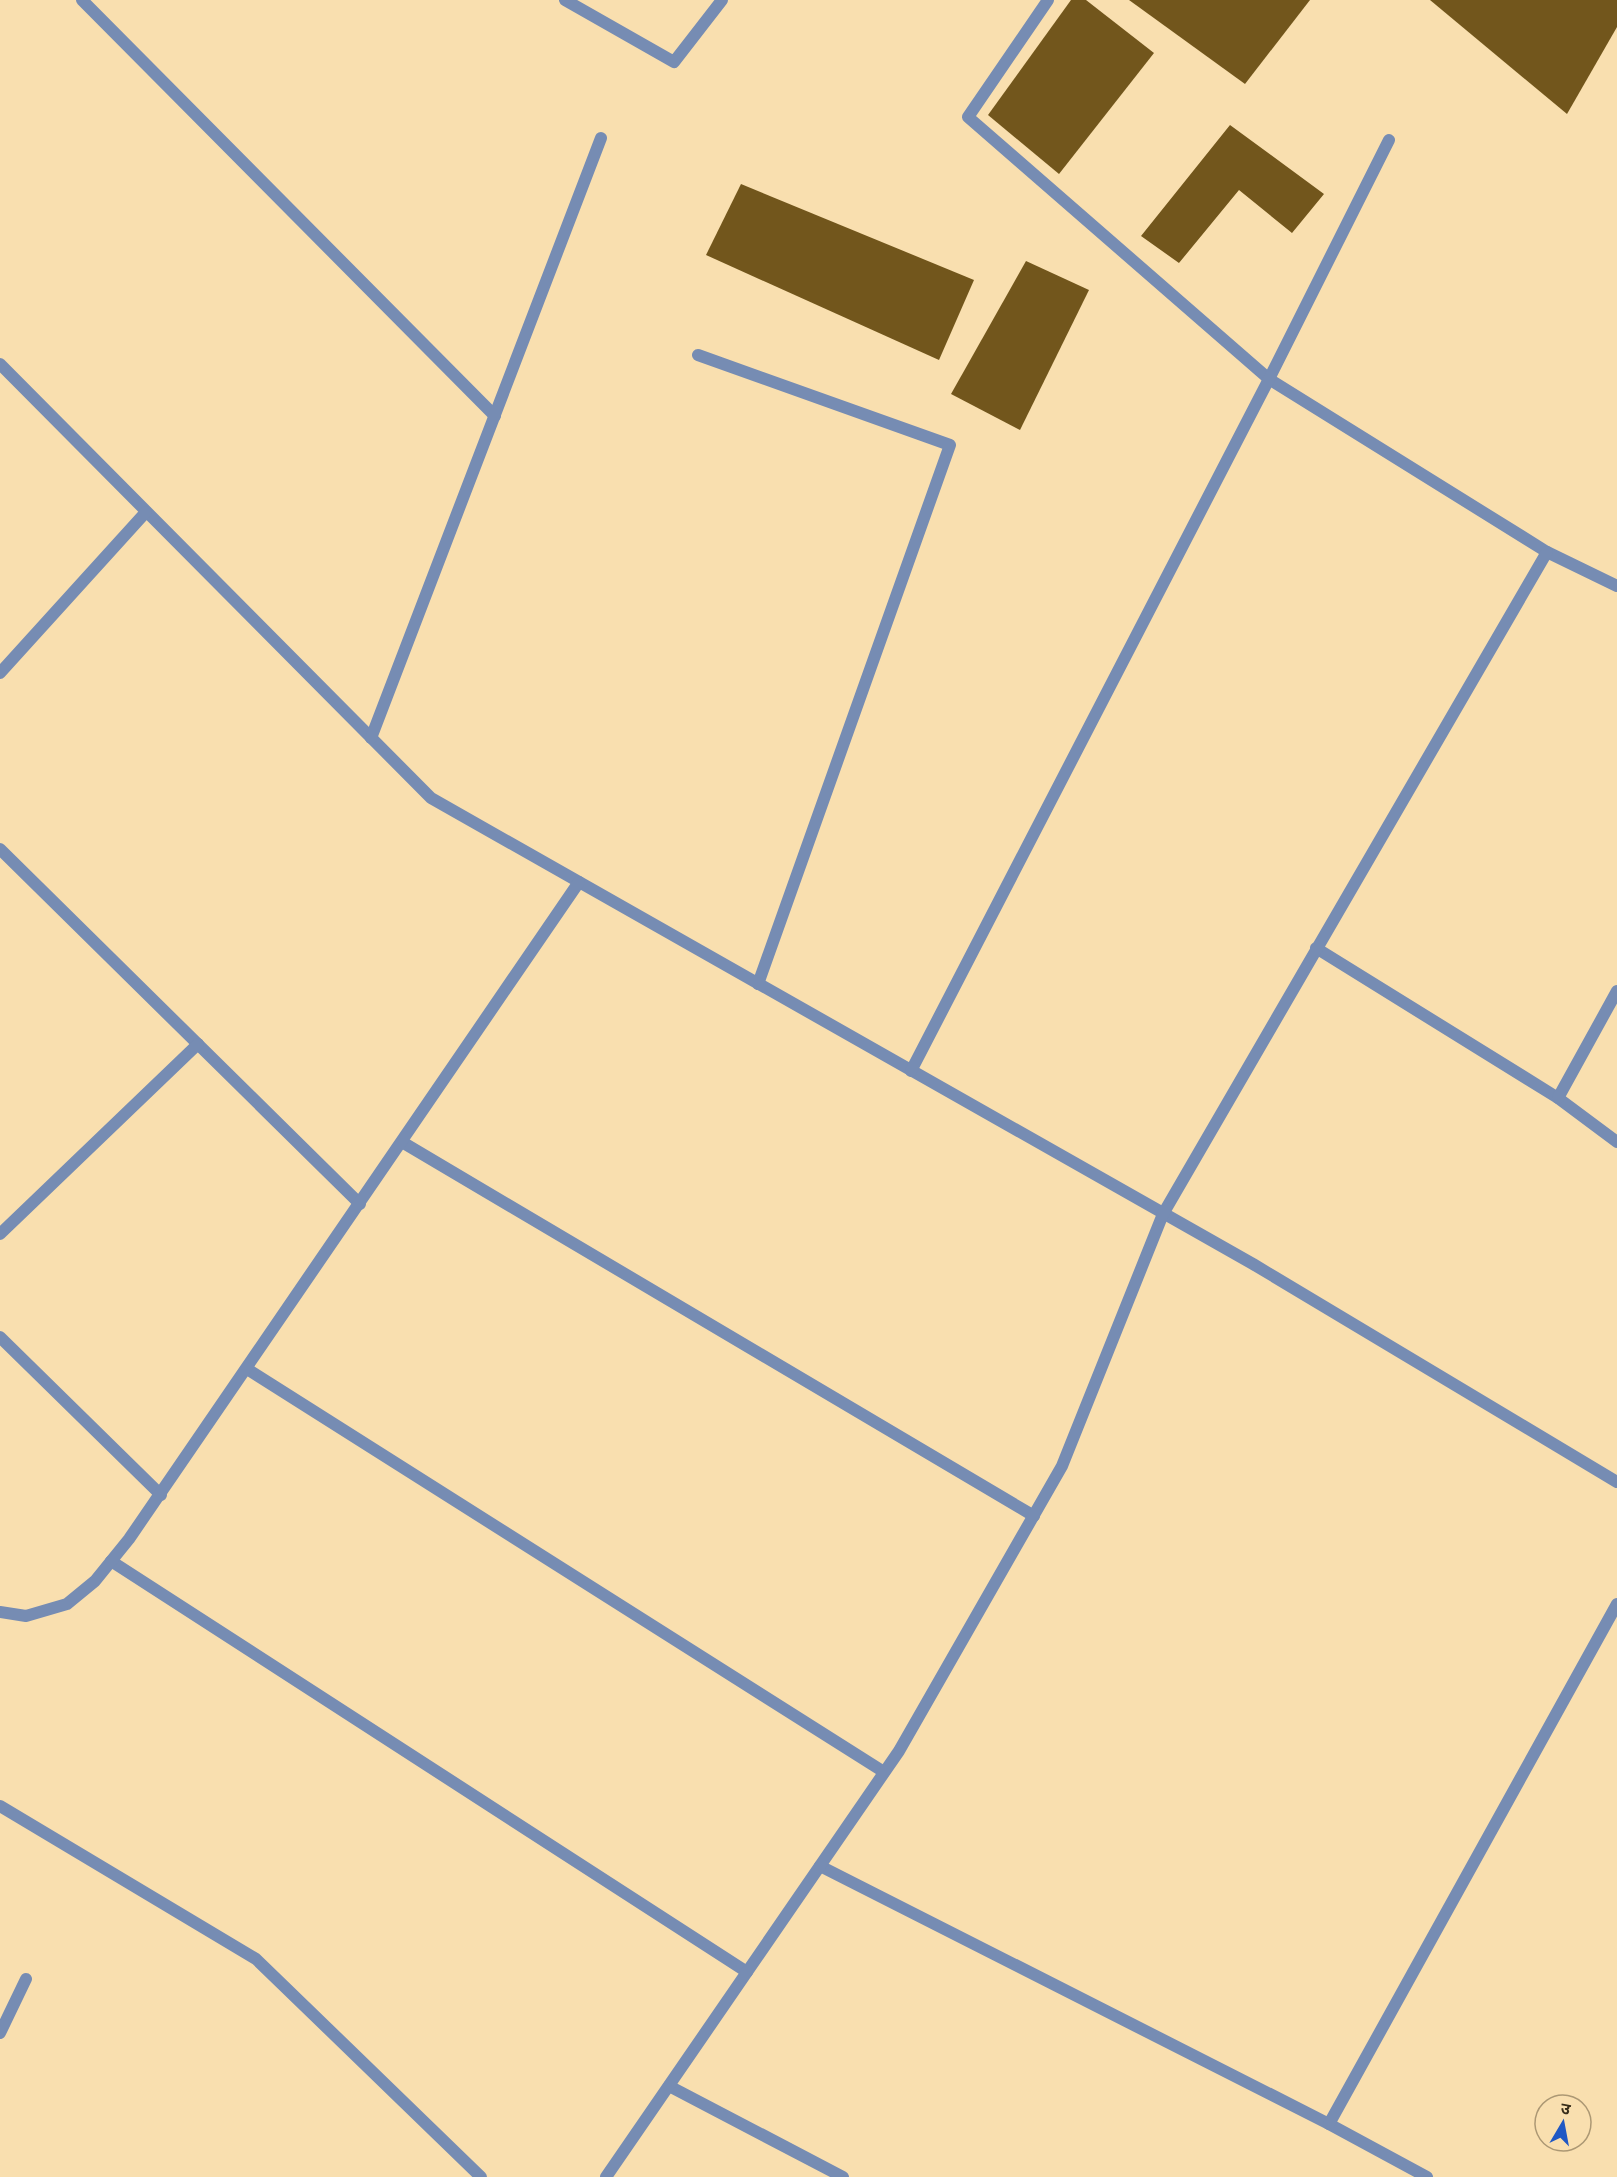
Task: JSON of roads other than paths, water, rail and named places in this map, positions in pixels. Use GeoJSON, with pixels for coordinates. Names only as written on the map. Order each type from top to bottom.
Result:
{"type":"FeatureCollection","features":[{"type":"Feature","properties":{"kind":"street"},"geometry":{"type":"LineString","coordinates":[[82,0],[495,416]]}},
{"type":"Feature","properties":{"kind":"street"},"geometry":{"type":"LineString","coordinates":[[565,0],[674,62],[722,0]]}},
{"type":"Feature","properties":{"kind":"street"},"geometry":{"type":"LineString","coordinates":[[1048,0],[968,117],[1269,379],[1547,552],[1617,586]]}},
{"type":"Feature","properties":{"kind":"street"},"geometry":{"type":"LineString","coordinates":[[371,738],[602,138]]}},
{"type":"Feature","properties":{"kind":"street"},"geometry":{"type":"LineString","coordinates":[[911,1071],[1269,379],[1389,140]]}},
{"type":"Feature","properties":{"kind":"street"},"geometry":{"type":"LineString","coordinates":[[698,355],[950,445],[758,984]]}},
{"type":"Feature","properties":{"kind":"street"},"geometry":{"type":"LineString","coordinates":[[0,364],[431,798],[1263,1270],[1617,1482]]}},
{"type":"Feature","properties":{"kind":"street"},"geometry":{"type":"LineString","coordinates":[[0,673],[146,512]]}},
{"type":"Feature","properties":{"kind":"street"},"geometry":{"type":"LineString","coordinates":[[606,2177],[899,1751],[1062,1466],[1163,1214],[1547,552]]}},
{"type":"Feature","properties":{"kind":"street"},"geometry":{"type":"LineString","coordinates":[[0,850],[360,1204]]}},
{"type":"Feature","properties":{"kind":"street"},"geometry":{"type":"LineString","coordinates":[[0,1612],[26,1616],[67,1604],[95,1581],[111,1561],[161,1496],[579,882]]}},
{"type":"Feature","properties":{"kind":"street"},"geometry":{"type":"LineString","coordinates":[[1316,948],[1558,1098],[1617,1142]]}},
{"type":"Feature","properties":{"kind":"street"},"geometry":{"type":"LineString","coordinates":[[1558,1098],[1617,991]]}},
{"type":"Feature","properties":{"kind":"street"},"geometry":{"type":"LineString","coordinates":[[0,1234],[198,1044]]}},
{"type":"Feature","properties":{"kind":"street"},"geometry":{"type":"LineString","coordinates":[[402,1142],[1034,1515]]}},
{"type":"Feature","properties":{"kind":"street"},"geometry":{"type":"LineString","coordinates":[[0,1337],[161,1496]]}},
{"type":"Feature","properties":{"kind":"street"},"geometry":{"type":"LineString","coordinates":[[247,1369],[884,1772]]}},
{"type":"Feature","properties":{"kind":"street"},"geometry":{"type":"LineString","coordinates":[[111,1561],[747,1972]]}},
{"type":"Feature","properties":{"kind":"street"},"geometry":{"type":"LineString","coordinates":[[1329,2124],[1617,1604]]}},
{"type":"Feature","properties":{"kind":"street"},"geometry":{"type":"LineString","coordinates":[[0,1806],[256,1959],[481,2177]]}},
{"type":"Feature","properties":{"kind":"street"},"geometry":{"type":"LineString","coordinates":[[820,1866],[1329,2124],[1427,2177]]}},
{"type":"Feature","properties":{"kind":"street"},"geometry":{"type":"LineString","coordinates":[[0,2033],[26,1978]]}},
{"type":"Feature","properties":{"kind":"street"},"geometry":{"type":"LineString","coordinates":[[669,2086],[843,2177]]}}]}
